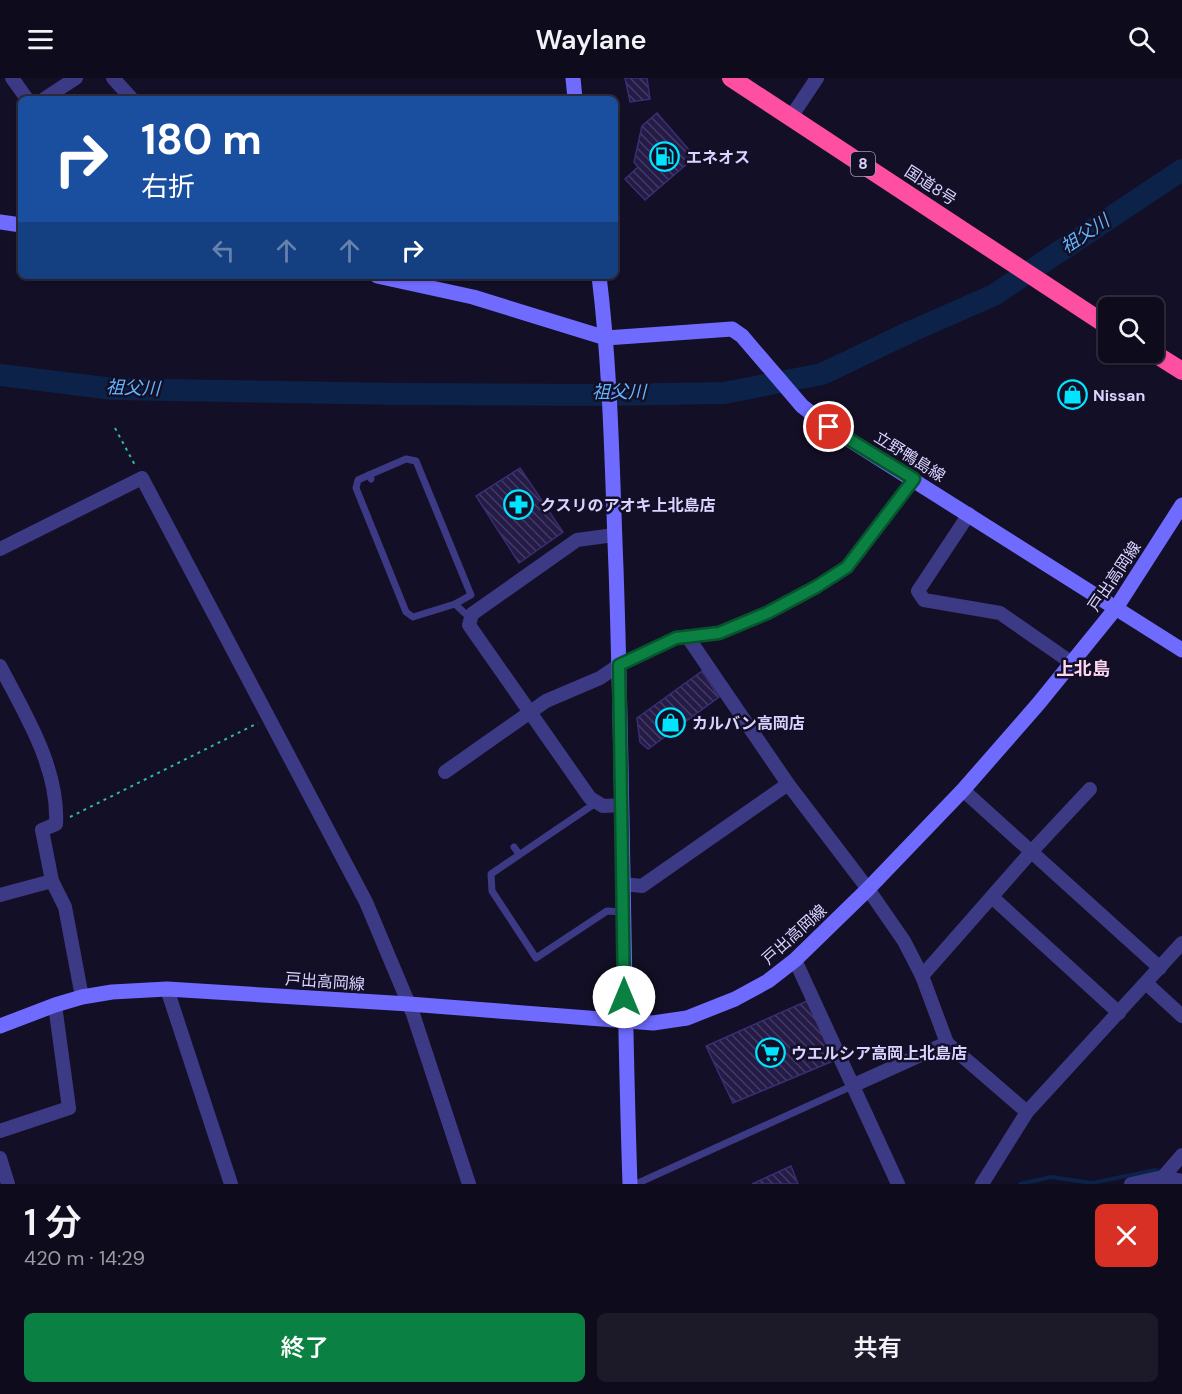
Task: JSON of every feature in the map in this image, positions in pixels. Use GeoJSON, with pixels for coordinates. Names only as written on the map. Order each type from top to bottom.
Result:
{"type":"FeatureCollection","features":[{"type":"Feature","properties":{"kind":"highway","name":"国道8号"},"geometry":{"type":"LineString","coordinates":[[731,78],[1098,320]]}},
{"type":"Feature","properties":{"kind":"highway"},"geometry":{"type":"LineString","coordinates":[[1164,360],[1182,371]]}},
{"type":"Feature","properties":{"kind":"main road"},"geometry":{"type":"LineString","coordinates":[[573,78],[575,96]]}},
{"type":"Feature","properties":{"kind":"main road"},"geometry":{"type":"LineString","coordinates":[[0,222],[18,225]]}},
{"type":"Feature","properties":{"kind":"main road","name":"立野鴨島線"},"geometry":{"type":"LineString","coordinates":[[391,279],[473,297],[607,345],[732,329],[742,336],[802,406],[829,427],[1182,650]]}},
{"type":"Feature","properties":{"kind":"main road"},"geometry":{"type":"LineString","coordinates":[[599,279],[607,345],[611,423],[619,665],[624,884],[624,1022],[630,1184]]}},
{"type":"Feature","properties":{"kind":"main road","name":"戸出高岡線"},"geometry":{"type":"LineString","coordinates":[[0,1026],[82,997],[112,992],[167,989],[409,1004],[653,1023],[687,1018],[735,999],[768,981],[795,960],[868,889],[963,790],[1116,608],[1180,511]]}},
{"type":"Feature","properties":{"kind":"street"},"geometry":{"type":"LineString","coordinates":[[12,78],[25,96]]}},
{"type":"Feature","properties":{"kind":"street"},"geometry":{"type":"LineString","coordinates":[[49,96],[76,78]]}},
{"type":"Feature","properties":{"kind":"street"},"geometry":{"type":"LineString","coordinates":[[113,78],[129,96]]}},
{"type":"Feature","properties":{"kind":"street"},"geometry":{"type":"LineString","coordinates":[[791,117],[817,78]]}},
{"type":"Feature","properties":{"kind":"street"},"geometry":{"type":"LineString","coordinates":[[0,549],[142,478],[366,902],[409,1004],[469,1184]]}},
{"type":"Feature","properties":{"kind":"street"},"geometry":{"type":"LineString","coordinates":[[445,772],[459,767],[530,710],[546,701],[600,678],[619,665],[676,638],[719,633],[767,613],[816,587],[847,567],[914,479]]}},
{"type":"Feature","properties":{"kind":"street"},"geometry":{"type":"LineString","coordinates":[[969,514],[918,591],[924,600],[1000,612],[1072,663]]}},
{"type":"Feature","properties":{"kind":"street"},"geometry":{"type":"LineString","coordinates":[[614,535],[577,540],[472,614],[469,625],[590,798],[603,806],[622,806]]}},
{"type":"Feature","properties":{"kind":"street"},"geometry":{"type":"LineString","coordinates":[[687,636],[788,784],[868,889],[904,941],[922,976],[948,1043],[1027,1112]]}},
{"type":"Feature","properties":{"kind":"street"},"geometry":{"type":"LineString","coordinates":[[0,666],[42,751],[57,804],[56,824],[42,830],[52,881],[65,907],[82,997]]}},
{"type":"Feature","properties":{"kind":"street"},"geometry":{"type":"LineString","coordinates":[[624,884],[642,886],[788,784]]}},
{"type":"Feature","properties":{"kind":"street"},"geometry":{"type":"LineString","coordinates":[[922,976],[1090,789]]}},
{"type":"Feature","properties":{"kind":"street"},"geometry":{"type":"LineString","coordinates":[[963,790],[1160,968]]}},
{"type":"Feature","properties":{"kind":"street"},"geometry":{"type":"LineString","coordinates":[[0,896],[52,881]]}},
{"type":"Feature","properties":{"kind":"street"},"geometry":{"type":"LineString","coordinates":[[992,897],[1119,1013]]}},
{"type":"Feature","properties":{"kind":"street"},"geometry":{"type":"LineString","coordinates":[[968,1184],[983,1182],[1027,1112],[1182,943]]}},
{"type":"Feature","properties":{"kind":"street"},"geometry":{"type":"LineString","coordinates":[[795,960],[898,1184]]}},
{"type":"Feature","properties":{"kind":"street"},"geometry":{"type":"LineString","coordinates":[[1146,983],[1182,1016]]}},
{"type":"Feature","properties":{"kind":"street"},"geometry":{"type":"LineString","coordinates":[[167,989],[231,1184]]}},
{"type":"Feature","properties":{"kind":"street"},"geometry":{"type":"LineString","coordinates":[[0,1131],[69,1108],[55,1005]]}},
{"type":"Feature","properties":{"kind":"street"},"geometry":{"type":"LineString","coordinates":[[852,1086],[948,1043]]}},
{"type":"Feature","properties":{"kind":"street"},"geometry":{"type":"LineString","coordinates":[[0,1158],[8,1184]]}},
{"type":"Feature","properties":{"kind":"street"},"geometry":{"type":"LineString","coordinates":[[1163,1177],[1178,1160]]}},
{"type":"Feature","properties":{"kind":"street"},"geometry":{"type":"LineString","coordinates":[[1131,1184],[1163,1177],[1182,1181]]}},
{"type":"Feature","properties":{"kind":"lane"},"geometry":{"type":"LineString","coordinates":[[406,459],[416,461],[471,595],[455,604],[413,617],[406,612],[356,488],[358,480],[370,477],[406,459]]}},
{"type":"Feature","properties":{"kind":"lane"},"geometry":{"type":"LineString","coordinates":[[455,604],[470,618]]}},
{"type":"Feature","properties":{"kind":"lane"},"geometry":{"type":"LineString","coordinates":[[597,802],[491,874],[492,891],[536,958],[607,911],[624,912]]}},
{"type":"Feature","properties":{"kind":"lane"},"geometry":{"type":"LineString","coordinates":[[514,847],[519,855]]}},
{"type":"Feature","properties":{"kind":"lane"},"geometry":{"type":"LineString","coordinates":[[636,1184],[852,1086]]}},
{"type":"Feature","properties":{"kind":"path"},"geometry":{"type":"LineString","coordinates":[[115,428],[142,478]]}},
{"type":"Feature","properties":{"kind":"path"},"geometry":{"type":"LineString","coordinates":[[56,824],[268,717]]}},
{"type":"Feature","properties":{"kind":"building"},"geometry":{"type":"Polygon","coordinates":[[[625,78],[647,78],[650,99],[630,102],[625,78]]]}},
{"type":"Feature","properties":{"kind":"building"},"geometry":{"type":"Polygon","coordinates":[[[657,113],[695,157],[645,200],[625,179],[638,167],[634,162],[642,126],[657,113]]]}},
{"type":"Feature","properties":{"kind":"building"},"geometry":{"type":"Polygon","coordinates":[[[520,468],[563,532],[519,563],[476,496],[520,468]]]}},
{"type":"Feature","properties":{"kind":"building"},"geometry":{"type":"Polygon","coordinates":[[[702,671],[719,697],[648,749],[640,742],[637,718],[702,671]]]}},
{"type":"Feature","properties":{"kind":"building","name":"ウエルシア高岡上北島店"},"geometry":{"type":"Polygon","coordinates":[[[809,1000],[833,1061],[733,1103],[706,1046],[809,1000]]]}},
{"type":"Feature","properties":{"kind":"building"},"geometry":{"type":"Polygon","coordinates":[[[791,1166],[798,1184],[752,1184],[791,1166]]]}},
{"type":"Feature","properties":{"kind":"waterway","name":"祖父川"},"geometry":{"type":"LineString","coordinates":[[0,375],[113,389],[400,394],[724,393],[822,374],[994,295],[1182,170]]}},
{"type":"Feature","properties":{"kind":"waterway"},"geometry":{"type":"LineString","coordinates":[[1020,1184],[1051,1177],[1092,1183],[1155,1170],[1164,1172]]}},
{"type":"Feature","properties":{"kind":"place","name":"エネオス"},"geometry":{"type":"Point","coordinates":[665,157]}},
{"type":"Feature","properties":{"kind":"place","name":"Nissan"},"geometry":{"type":"Point","coordinates":[1072,395]}},
{"type":"Feature","properties":{"kind":"place","name":"クスリのアオキ上北島店"},"geometry":{"type":"Point","coordinates":[519,505]}},
{"type":"Feature","properties":{"kind":"place","name":"カルバン高岡店"},"geometry":{"type":"Point","coordinates":[671,723]}},
{"type":"Feature","properties":{"kind":"place","name":"ウエルシア高岡上北島店"},"geometry":{"type":"Point","coordinates":[770,1053]}},
{"type":"Feature","properties":{"kind":"district","name":"上北島"},"geometry":{"type":"Point","coordinates":[1083,669]}},
{"type":"Feature","properties":{"kind":"route"},"geometry":{"type":"LineString","coordinates":[[624,997],[619,665],[676,638],[719,633],[767,613],[816,587],[847,567],[914,479],[829,427]]}}]}
